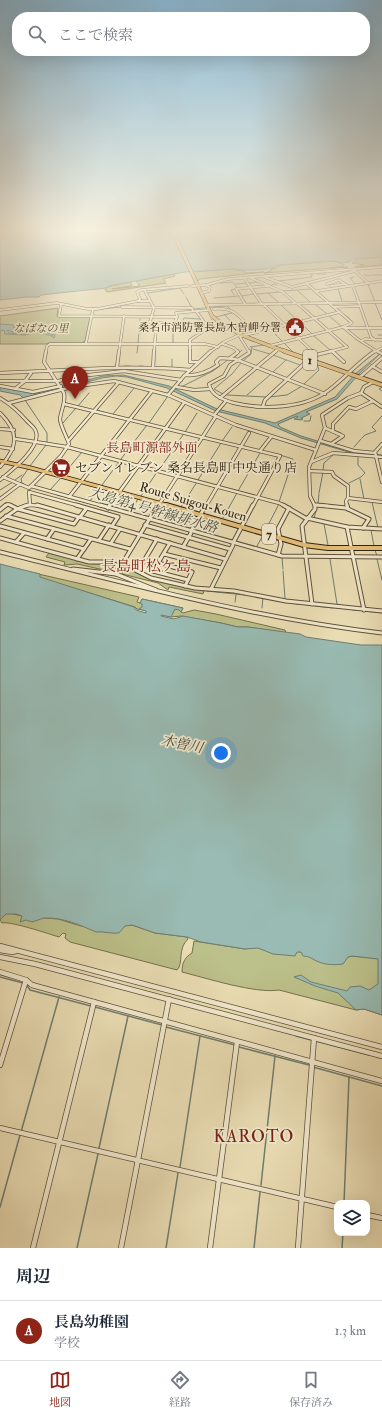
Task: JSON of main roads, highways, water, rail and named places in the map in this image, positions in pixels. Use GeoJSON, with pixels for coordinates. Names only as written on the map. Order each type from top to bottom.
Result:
{"type":"FeatureCollection","features":[{"type":"Feature","properties":{"kind":"highway","name":"1"},"geometry":{"type":"LineString","coordinates":[[198,286],[208,308],[217,322],[240,336],[380,384]]}},
{"type":"Feature","properties":{"kind":"main road","name":"Route Suigou-Kouen"},"geometry":{"type":"LineString","coordinates":[[2,462],[29,467],[120,492],[304,545],[328,548],[382,548]]}},
{"type":"Feature","properties":{"kind":"water"},"geometry":{"type":"Polygon","coordinates":[[[0,286],[109,286],[106,288],[41,295],[39,297],[0,300],[0,286]]]}},
{"type":"Feature","properties":{"kind":"water"},"geometry":{"type":"Polygon","coordinates":[[[0,324],[13,325],[14,328],[20,325],[27,326],[25,329],[26,331],[14,332],[7,330],[9,333],[25,334],[40,329],[43,332],[54,334],[55,336],[54,338],[51,336],[53,335],[47,335],[39,331],[25,335],[5,334],[4,330],[0,331],[0,324]]]}},
{"type":"Feature","properties":{"kind":"water"},"geometry":{"type":"Polygon","coordinates":[[[382,352],[358,375],[337,399],[306,412],[310,414],[301,418],[303,419],[301,420],[294,419],[298,417],[297,416],[278,424],[280,427],[301,436],[353,452],[382,456],[352,453],[301,438],[265,423],[216,411],[167,388],[127,377],[116,376],[102,378],[24,399],[20,395],[0,391],[0,387],[36,393],[103,376],[123,375],[169,386],[217,409],[275,423],[335,397],[355,374],[382,352]]]}},
{"type":"Feature","properties":{"kind":"water","name":"木曽川"},"geometry":{"type":"Polygon","coordinates":[[[0,564],[40,574],[40,577],[134,607],[136,610],[146,613],[146,611],[139,609],[142,607],[142,604],[140,603],[142,599],[183,608],[181,612],[175,609],[171,617],[161,615],[174,619],[183,616],[238,627],[300,634],[306,637],[361,645],[382,645],[382,1015],[364,1009],[356,1010],[338,993],[315,986],[294,977],[301,975],[311,982],[347,991],[350,987],[360,986],[369,990],[378,984],[378,959],[352,956],[348,957],[343,964],[334,965],[319,962],[303,956],[301,952],[297,952],[295,956],[273,954],[258,948],[245,949],[201,942],[187,937],[155,933],[132,925],[125,926],[119,933],[113,933],[96,932],[77,924],[51,918],[44,918],[32,922],[26,920],[20,922],[22,916],[16,914],[6,914],[0,920],[0,564]]]}},
{"type":"Feature","properties":{"kind":"waterway"},"geometry":{"type":"LineString","coordinates":[[369,286],[375,302]]}},
{"type":"Feature","properties":{"kind":"waterway"},"geometry":{"type":"LineString","coordinates":[[148,293],[180,288],[184,294]]}},
{"type":"Feature","properties":{"kind":"waterway"},"geometry":{"type":"LineString","coordinates":[[234,295],[231,290],[235,289]]}},
{"type":"Feature","properties":{"kind":"waterway"},"geometry":{"type":"LineString","coordinates":[[283,291],[311,289]]}},
{"type":"Feature","properties":{"kind":"waterway"},"geometry":{"type":"LineString","coordinates":[[338,289],[342,301]]}},
{"type":"Feature","properties":{"kind":"waterway"},"geometry":{"type":"LineString","coordinates":[[238,290],[246,303]]}},
{"type":"Feature","properties":{"kind":"waterway"},"geometry":{"type":"LineString","coordinates":[[298,291],[310,302]]}},
{"type":"Feature","properties":{"kind":"waterway"},"geometry":{"type":"LineString","coordinates":[[268,293],[281,292]]}},
{"type":"Feature","properties":{"kind":"waterway"},"geometry":{"type":"LineString","coordinates":[[257,294],[268,293]]}},
{"type":"Feature","properties":{"kind":"waterway"},"geometry":{"type":"LineString","coordinates":[[268,293],[279,303]]}},
{"type":"Feature","properties":{"kind":"waterway"},"geometry":{"type":"LineString","coordinates":[[242,296],[254,294]]}},
{"type":"Feature","properties":{"kind":"waterway"},"geometry":{"type":"LineString","coordinates":[[214,298],[239,296]]}},
{"type":"Feature","properties":{"kind":"waterway"},"geometry":{"type":"LineString","coordinates":[[186,297],[192,308]]}},
{"type":"Feature","properties":{"kind":"waterway"},"geometry":{"type":"LineString","coordinates":[[375,303],[382,320]]}},
{"type":"Feature","properties":{"kind":"waterway"},"geometry":{"type":"LineString","coordinates":[[280,304],[298,321]]}},
{"type":"Feature","properties":{"kind":"waterway"},"geometry":{"type":"LineString","coordinates":[[157,308],[193,309],[237,305]]}},
{"type":"Feature","properties":{"kind":"waterway"},"geometry":{"type":"LineString","coordinates":[[316,305],[327,314]]}},
{"type":"Feature","properties":{"kind":"waterway"},"geometry":{"type":"LineString","coordinates":[[227,306],[231,310]]}},
{"type":"Feature","properties":{"kind":"waterway"},"geometry":{"type":"LineString","coordinates":[[93,310],[122,307]]}},
{"type":"Feature","properties":{"kind":"waterway"},"geometry":{"type":"LineString","coordinates":[[225,315],[232,313]]}},
{"type":"Feature","properties":{"kind":"waterway"},"geometry":{"type":"LineString","coordinates":[[343,314],[349,318]]}},
{"type":"Feature","properties":{"kind":"waterway"},"geometry":{"type":"LineString","coordinates":[[216,317],[225,315]]}},
{"type":"Feature","properties":{"kind":"waterway"},"geometry":{"type":"LineString","coordinates":[[225,315],[239,330]]}},
{"type":"Feature","properties":{"kind":"waterway"},"geometry":{"type":"LineString","coordinates":[[328,315],[341,326]]}},
{"type":"Feature","properties":{"kind":"waterway"},"geometry":{"type":"LineString","coordinates":[[147,327],[146,322],[149,322],[150,318]]}},
{"type":"Feature","properties":{"kind":"waterway"},"geometry":{"type":"LineString","coordinates":[[180,327],[184,318],[200,319]]}},
{"type":"Feature","properties":{"kind":"waterway"},"geometry":{"type":"LineString","coordinates":[[138,343],[140,319]]}},
{"type":"Feature","properties":{"kind":"waterway"},"geometry":{"type":"LineString","coordinates":[[209,325],[214,322],[211,319]]}},
{"type":"Feature","properties":{"kind":"waterway"},"geometry":{"type":"LineString","coordinates":[[350,319],[353,323],[351,325]]}},
{"type":"Feature","properties":{"kind":"waterway"},"geometry":{"type":"LineString","coordinates":[[300,322],[312,334]]}},
{"type":"Feature","properties":{"kind":"waterway"},"geometry":{"type":"LineString","coordinates":[[266,325],[269,328]]}},
{"type":"Feature","properties":{"kind":"waterway"},"geometry":{"type":"LineString","coordinates":[[211,326],[225,333]]}},
{"type":"Feature","properties":{"kind":"waterway"},"geometry":{"type":"LineString","coordinates":[[173,343],[173,332],[178,328]]}},
{"type":"Feature","properties":{"kind":"waterway"},"geometry":{"type":"LineString","coordinates":[[348,329],[352,333]]}},
{"type":"Feature","properties":{"kind":"waterway"},"geometry":{"type":"LineString","coordinates":[[314,336],[330,350]]}},
{"type":"Feature","properties":{"kind":"waterway"},"geometry":{"type":"LineString","coordinates":[[278,337],[282,341]]}},
{"type":"Feature","properties":{"kind":"waterway"},"geometry":{"type":"LineString","coordinates":[[284,343],[294,353]]}},
{"type":"Feature","properties":{"kind":"waterway"},"geometry":{"type":"LineString","coordinates":[[137,353],[138,345]]}},
{"type":"Feature","properties":{"kind":"waterway"},"geometry":{"type":"LineString","coordinates":[[250,347],[264,345]]}},
{"type":"Feature","properties":{"kind":"waterway"},"geometry":{"type":"LineString","coordinates":[[243,361],[251,354],[252,347]]}},
{"type":"Feature","properties":{"kind":"waterway"},"geometry":{"type":"LineString","coordinates":[[253,349],[270,354]]}},
{"type":"Feature","properties":{"kind":"waterway"},"geometry":{"type":"LineString","coordinates":[[235,357],[242,350]]}},
{"type":"Feature","properties":{"kind":"waterway"},"geometry":{"type":"LineString","coordinates":[[273,355],[300,365]]}},
{"type":"Feature","properties":{"kind":"waterway"},"geometry":{"type":"LineString","coordinates":[[172,359],[172,368]]}},
{"type":"Feature","properties":{"kind":"waterway"},"geometry":{"type":"LineString","coordinates":[[181,387],[213,371],[229,359]]}},
{"type":"Feature","properties":{"kind":"waterway"},"geometry":{"type":"LineString","coordinates":[[272,373],[286,360]]}},
{"type":"Feature","properties":{"kind":"waterway"},"geometry":{"type":"LineString","coordinates":[[223,394],[214,389],[232,374],[241,363]]}},
{"type":"Feature","properties":{"kind":"waterway"},"geometry":{"type":"LineString","coordinates":[[304,384],[319,370],[317,364]]}},
{"type":"Feature","properties":{"kind":"waterway"},"geometry":{"type":"LineString","coordinates":[[124,366],[131,366]]}},
{"type":"Feature","properties":{"kind":"waterway"},"geometry":{"type":"LineString","coordinates":[[247,395],[271,374]]}},
{"type":"Feature","properties":{"kind":"waterway"},"geometry":{"type":"LineString","coordinates":[[269,397],[287,395],[302,386]]}},
{"type":"Feature","properties":{"kind":"waterway"},"geometry":{"type":"LineString","coordinates":[[113,414],[135,387]]}},
{"type":"Feature","properties":{"kind":"waterway"},"geometry":{"type":"LineString","coordinates":[[382,387],[379,389],[382,391]]}},
{"type":"Feature","properties":{"kind":"waterway"},"geometry":{"type":"LineString","coordinates":[[78,406],[89,393]]}},
{"type":"Feature","properties":{"kind":"waterway"},"geometry":{"type":"LineString","coordinates":[[227,395],[266,397]]}},
{"type":"Feature","properties":{"kind":"waterway"},"geometry":{"type":"LineString","coordinates":[[149,423],[168,396]]}},
{"type":"Feature","properties":{"kind":"waterway","name":"大島第4号幹線排水路"},"geometry":{"type":"LineString","coordinates":[[25,400],[47,433],[47,442]]}},
{"type":"Feature","properties":{"kind":"waterway"},"geometry":{"type":"LineString","coordinates":[[69,416],[76,408]]}},
{"type":"Feature","properties":{"kind":"waterway"},"geometry":{"type":"LineString","coordinates":[[96,410],[106,413]]}},
{"type":"Feature","properties":{"kind":"waterway"},"geometry":{"type":"LineString","coordinates":[[2,413],[12,425],[15,436],[14,447],[7,461]]}},
{"type":"Feature","properties":{"kind":"waterway"},"geometry":{"type":"LineString","coordinates":[[185,432],[197,413]]}},
{"type":"Feature","properties":{"kind":"waterway"},"geometry":{"type":"LineString","coordinates":[[304,421],[310,421],[311,416]]}},
{"type":"Feature","properties":{"kind":"waterway"},"geometry":{"type":"LineString","coordinates":[[362,438],[365,435],[376,431],[372,427],[382,416]]}},
{"type":"Feature","properties":{"kind":"waterway"},"geometry":{"type":"LineString","coordinates":[[63,423],[68,417]]}},
{"type":"Feature","properties":{"kind":"waterway"},"geometry":{"type":"LineString","coordinates":[[121,459],[147,425]]}},
{"type":"Feature","properties":{"kind":"waterway"},"geometry":{"type":"LineString","coordinates":[[222,441],[232,427]]}},
{"type":"Feature","properties":{"kind":"waterway"},"geometry":{"type":"LineString","coordinates":[[334,430],[341,433]]}},
{"type":"Feature","properties":{"kind":"waterway"},"geometry":{"type":"LineString","coordinates":[[159,470],[183,435]]}},
{"type":"Feature","properties":{"kind":"waterway"},"geometry":{"type":"LineString","coordinates":[[354,447],[361,439]]}},
{"type":"Feature","properties":{"kind":"waterway"},"geometry":{"type":"LineString","coordinates":[[198,480],[221,443]]}},
{"type":"Feature","properties":{"kind":"waterway","name":"大島第4号幹線排水路"},"geometry":{"type":"LineString","coordinates":[[30,466],[46,445]]}},
{"type":"Feature","properties":{"kind":"waterway"},"geometry":{"type":"LineString","coordinates":[[63,475],[82,452]]}},
{"type":"Feature","properties":{"kind":"waterway"},"geometry":{"type":"LineString","coordinates":[[238,491],[260,453]]}},
{"type":"Feature","properties":{"kind":"waterway"},"geometry":{"type":"LineString","coordinates":[[323,470],[324,463],[334,454]]}},
{"type":"Feature","properties":{"kind":"waterway"},"geometry":{"type":"LineString","coordinates":[[280,455],[293,459],[291,468]]}},
{"type":"Feature","properties":{"kind":"waterway"},"geometry":{"type":"LineString","coordinates":[[349,483],[361,477],[365,473],[358,465],[358,456]]}},
{"type":"Feature","properties":{"kind":"waterway"},"geometry":{"type":"LineString","coordinates":[[102,485],[119,462]]}},
{"type":"Feature","properties":{"kind":"waterway","name":"大島第4号幹線排水路"},"geometry":{"type":"LineString","coordinates":[[28,469],[21,479],[22,483],[29,487]]}},
{"type":"Feature","properties":{"kind":"waterway"},"geometry":{"type":"LineString","coordinates":[[279,502],[290,469]]}},
{"type":"Feature","properties":{"kind":"waterway"},"geometry":{"type":"LineString","coordinates":[[141,496],[157,472]]}},
{"type":"Feature","properties":{"kind":"waterway"},"geometry":{"type":"LineString","coordinates":[[319,493],[323,472]]}},
{"type":"Feature","properties":{"kind":"waterway","name":"大島第4号幹線排水路"},"geometry":{"type":"LineString","coordinates":[[15,480],[22,475]]}},
{"type":"Feature","properties":{"kind":"waterway"},"geometry":{"type":"LineString","coordinates":[[50,490],[60,479]]}},
{"type":"Feature","properties":{"kind":"waterway"},"geometry":{"type":"LineString","coordinates":[[360,479],[364,499]]}},
{"type":"Feature","properties":{"kind":"waterway"},"geometry":{"type":"LineString","coordinates":[[0,490],[13,482]]}},
{"type":"Feature","properties":{"kind":"waterway"},"geometry":{"type":"LineString","coordinates":[[181,507],[197,482]]}},
{"type":"Feature","properties":{"kind":"waterway"},"geometry":{"type":"LineString","coordinates":[[90,501],[99,488]]}},
{"type":"Feature","properties":{"kind":"waterway"},"geometry":{"type":"LineString","coordinates":[[223,518],[237,493]]}},
{"type":"Feature","properties":{"kind":"waterway"},"geometry":{"type":"LineString","coordinates":[[349,493],[350,498]]}},
{"type":"Feature","properties":{"kind":"waterway"},"geometry":{"type":"LineString","coordinates":[[318,504],[319,494]]}},
{"type":"Feature","properties":{"kind":"waterway","name":"大島第4号幹線排水路"},"geometry":{"type":"LineString","coordinates":[[57,495],[106,508]]}},
{"type":"Feature","properties":{"kind":"waterway"},"geometry":{"type":"LineString","coordinates":[[130,512],[138,499]]}},
{"type":"Feature","properties":{"kind":"waterway"},"geometry":{"type":"LineString","coordinates":[[372,502],[378,528]]}},
{"type":"Feature","properties":{"kind":"waterway"},"geometry":{"type":"LineString","coordinates":[[265,531],[279,504]]}},
{"type":"Feature","properties":{"kind":"waterway","name":"大島第4号幹線排水路"},"geometry":{"type":"LineString","coordinates":[[109,509],[170,526]]}},
{"type":"Feature","properties":{"kind":"waterway"},"geometry":{"type":"LineString","coordinates":[[170,524],[178,511]]}},
{"type":"Feature","properties":{"kind":"waterway"},"geometry":{"type":"LineString","coordinates":[[314,518],[316,511]]}},
{"type":"Feature","properties":{"kind":"waterway"},"geometry":{"type":"LineString","coordinates":[[213,535],[220,523]]}},
{"type":"Feature","properties":{"kind":"waterway"},"geometry":{"type":"LineString","coordinates":[[324,524],[328,545]]}},
{"type":"Feature","properties":{"kind":"waterway"},"geometry":{"type":"LineString","coordinates":[[371,530],[374,546]]}},
{"type":"Feature","properties":{"kind":"waterway"},"geometry":{"type":"LineString","coordinates":[[256,548],[263,535]]}},
{"type":"Feature","properties":{"kind":"waterway"},"geometry":{"type":"LineString","coordinates":[[375,550],[377,556]]}},
{"type":"Feature","properties":{"kind":"waterway"},"geometry":{"type":"LineString","coordinates":[[282,557],[283,569]]}},
{"type":"Feature","properties":{"kind":"waterway"},"geometry":{"type":"LineString","coordinates":[[330,559],[337,604]]}},
{"type":"Feature","properties":{"kind":"waterway"},"geometry":{"type":"LineString","coordinates":[[377,559],[382,580]]}},
{"type":"Feature","properties":{"kind":"waterway"},"geometry":{"type":"LineString","coordinates":[[283,571],[285,598]]}},
{"type":"Feature","properties":{"kind":"waterway"},"geometry":{"type":"LineString","coordinates":[[206,591],[245,595]]}},
{"type":"Feature","properties":{"kind":"waterway"},"geometry":{"type":"LineString","coordinates":[[235,602],[236,595]]}},
{"type":"Feature","properties":{"kind":"waterway"},"geometry":{"type":"LineString","coordinates":[[262,608],[263,597]]}},
{"type":"Feature","properties":{"kind":"waterway"},"geometry":{"type":"LineString","coordinates":[[272,600],[284,602]]}},
{"type":"Feature","properties":{"kind":"waterway"},"geometry":{"type":"LineString","coordinates":[[296,604],[311,605]]}},
{"type":"Feature","properties":{"kind":"waterway"},"geometry":{"type":"LineString","coordinates":[[315,606],[333,608]]}},
{"type":"Feature","properties":{"kind":"waterway"},"geometry":{"type":"LineString","coordinates":[[336,608],[349,609]]}},
{"type":"Feature","properties":{"kind":"waterway"},"geometry":{"type":"LineString","coordinates":[[359,610],[372,612]]}},
{"type":"Feature","properties":{"kind":"waterway"},"geometry":{"type":"LineString","coordinates":[[374,612],[382,613]]}},
{"type":"Feature","properties":{"kind":"waterway"},"geometry":{"type":"LineString","coordinates":[[0,977],[23,983]]}},
{"type":"Feature","properties":{"kind":"waterway"},"geometry":{"type":"LineString","coordinates":[[26,984],[30,990],[59,998]]}},
{"type":"Feature","properties":{"kind":"waterway"},"geometry":{"type":"LineString","coordinates":[[21,1132],[59,998]]}},
{"type":"Feature","properties":{"kind":"waterway"},"geometry":{"type":"LineString","coordinates":[[59,998],[91,1006]]}},
{"type":"Feature","properties":{"kind":"waterway"},"geometry":{"type":"LineString","coordinates":[[95,1007],[162,1025]]}},
{"type":"Feature","properties":{"kind":"waterway"},"geometry":{"type":"LineString","coordinates":[[99,1148],[128,1016]]}},
{"type":"Feature","properties":{"kind":"waterway"},"geometry":{"type":"LineString","coordinates":[[166,1027],[235,1045]]}},
{"type":"Feature","properties":{"kind":"waterway"},"geometry":{"type":"LineString","coordinates":[[273,1029],[291,1034]]}},
{"type":"Feature","properties":{"kind":"waterway"},"geometry":{"type":"LineString","coordinates":[[180,1167],[200,1036]]}},
{"type":"Feature","properties":{"kind":"waterway"},"geometry":{"type":"LineString","coordinates":[[296,1036],[311,1040]]}},
{"type":"Feature","properties":{"kind":"waterway"},"geometry":{"type":"LineString","coordinates":[[316,1041],[369,1055]]}},
{"type":"Feature","properties":{"kind":"waterway"},"geometry":{"type":"LineString","coordinates":[[239,1047],[275,1056]]}},
{"type":"Feature","properties":{"kind":"waterway"},"geometry":{"type":"LineString","coordinates":[[261,1185],[275,1056]]}},
{"type":"Feature","properties":{"kind":"waterway"},"geometry":{"type":"LineString","coordinates":[[275,1056],[309,1065]]}},
{"type":"Feature","properties":{"kind":"waterway"},"geometry":{"type":"LineString","coordinates":[[374,1056],[382,1058]]}},
{"type":"Feature","properties":{"kind":"waterway"},"geometry":{"type":"LineString","coordinates":[[313,1067],[382,1086]]}},
{"type":"Feature","properties":{"kind":"waterway"},"geometry":{"type":"LineString","coordinates":[[344,1200],[349,1077]]}},
{"type":"Feature","properties":{"kind":"waterway"},"geometry":{"type":"LineString","coordinates":[[0,1207],[20,1135]]}},
{"type":"Feature","properties":{"kind":"waterway"},"geometry":{"type":"LineString","coordinates":[[77,1248],[98,1154]]}},
{"type":"Feature","properties":{"kind":"waterway"},"geometry":{"type":"LineString","coordinates":[[166,1248],[178,1173]]}},
{"type":"Feature","properties":{"kind":"waterway"},"geometry":{"type":"LineString","coordinates":[[254,1248],[260,1192]]}},
{"type":"Feature","properties":{"kind":"waterway"},"geometry":{"type":"LineString","coordinates":[[342,1248],[343,1236]]}},
{"type":"Feature","properties":{"kind":"place","name":"桑名市消防署長島木曽岬分署"},"geometry":{"type":"Point","coordinates":[295,327]}},
{"type":"Feature","properties":{"kind":"place","name":"長島幼稚園"},"geometry":{"type":"Point","coordinates":[75,399]}},
{"type":"Feature","properties":{"kind":"place","name":"セブンイレブン 桑名長島町中央通り店"},"geometry":{"type":"Point","coordinates":[61,468]}},
{"type":"Feature","properties":{"kind":"district","name":"長島町源部外面"},"geometry":{"type":"Point","coordinates":[152,448]}},
{"type":"Feature","properties":{"kind":"district","name":"長島町松ケ島"},"geometry":{"type":"Point","coordinates":[146,566]}},
{"type":"Feature","properties":{"kind":"district","name":"KAROTO"},"geometry":{"type":"Point","coordinates":[254,1136]}},
{"type":"Feature","properties":{"kind":"park label","name":"なばなの里"},"geometry":{"type":"Point","coordinates":[41,328]}}]}
